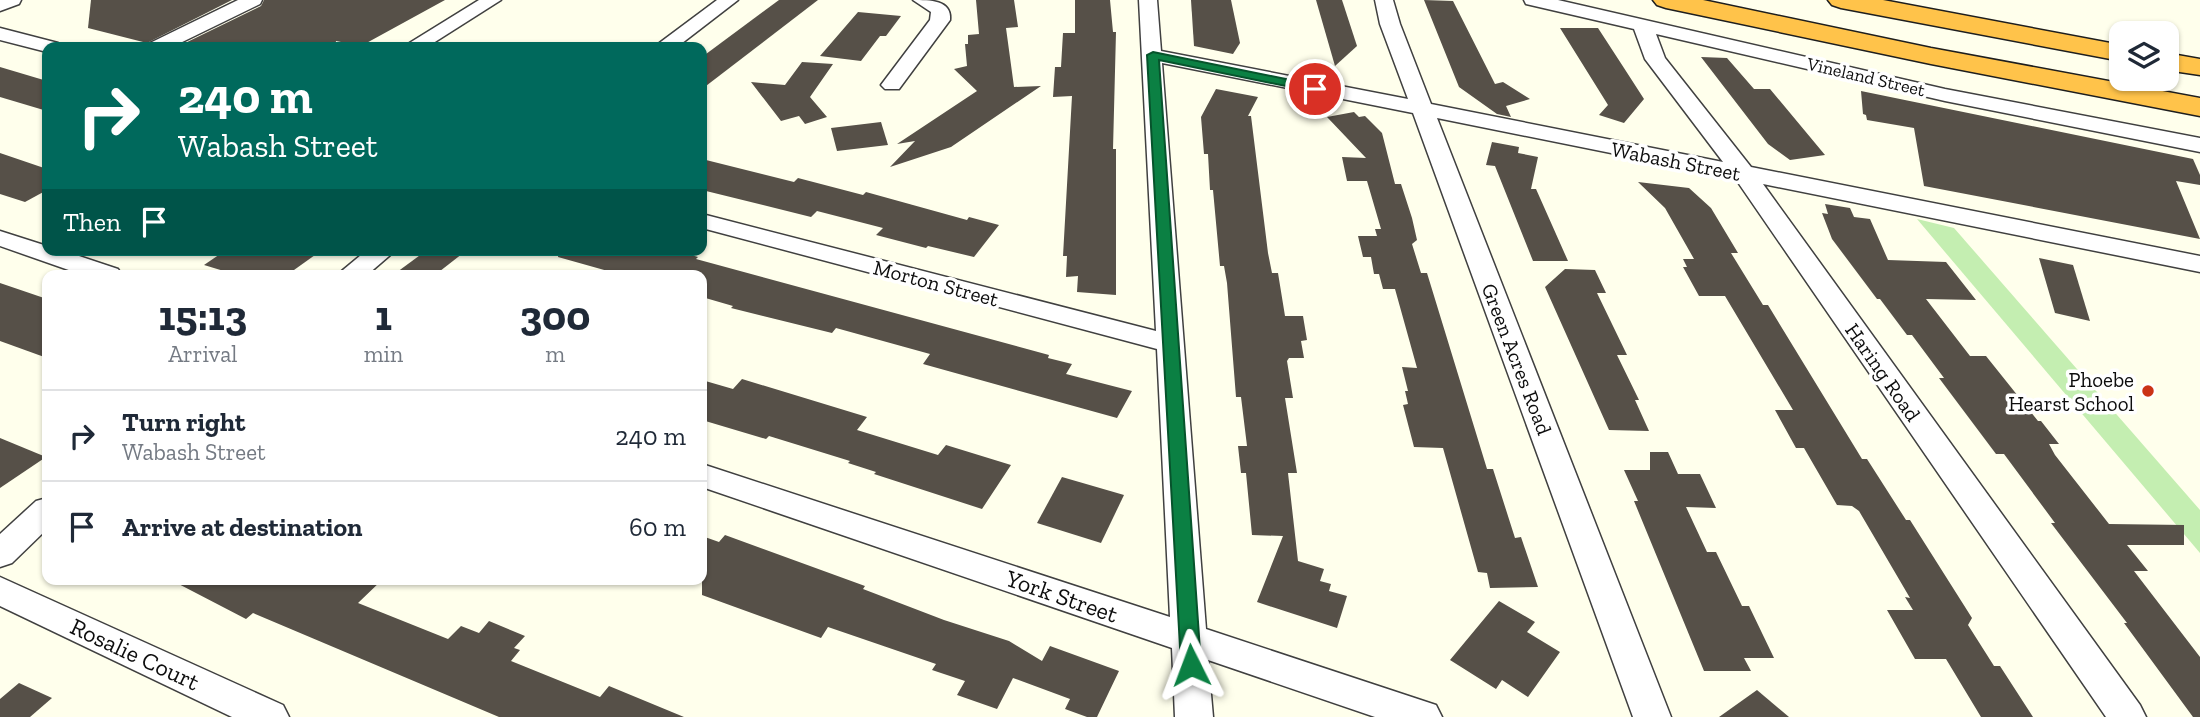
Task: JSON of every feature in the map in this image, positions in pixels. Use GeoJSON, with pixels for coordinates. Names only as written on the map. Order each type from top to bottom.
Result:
{"type":"FeatureCollection","features":[{"type":"Feature","properties":{"kind":"highway"},"geometry":{"type":"LineString","coordinates":[[1666,0],[1931,56],[2200,107]]}},
{"type":"Feature","properties":{"kind":"highway"},"geometry":{"type":"LineString","coordinates":[[1842,0],[2109,51]]}},
{"type":"Feature","properties":{"kind":"highway"},"geometry":{"type":"LineString","coordinates":[[2179,63],[2200,67]]}},
{"type":"Feature","properties":{"kind":"street"},"geometry":{"type":"LineString","coordinates":[[0,5],[12,0]]}},
{"type":"Feature","properties":{"kind":"street"},"geometry":{"type":"LineString","coordinates":[[167,42],[253,0]]}},
{"type":"Feature","properties":{"kind":"street"},"geometry":{"type":"LineString","coordinates":[[421,42],[492,0]]}},
{"type":"Feature","properties":{"kind":"street"},"geometry":{"type":"LineString","coordinates":[[671,42],[729,0]]}},
{"type":"Feature","properties":{"kind":"street"},"geometry":{"type":"LineString","coordinates":[[892,85],[940,20],[940,10],[922,0]]}},
{"type":"Feature","properties":{"kind":"street"},"geometry":{"type":"LineString","coordinates":[[1149,0],[1194,717]]}},
{"type":"Feature","properties":{"kind":"street","name":"Green Acres Road"},"geometry":{"type":"LineString","coordinates":[[1384,0],[1390,24],[1652,717]]}},
{"type":"Feature","properties":{"kind":"street","name":"Vineland Street"},"geometry":{"type":"LineString","coordinates":[[1533,0],[1945,95],[2200,145]]}},
{"type":"Feature","properties":{"kind":"street","name":"Haring Road"},"geometry":{"type":"LineString","coordinates":[[1643,26],[1655,59],[1744,174],[2127,717]]}},
{"type":"Feature","properties":{"kind":"street"},"geometry":{"type":"LineString","coordinates":[[0,34],[42,45]]}},
{"type":"Feature","properties":{"kind":"street","name":"Wabash Street"},"geometry":{"type":"LineString","coordinates":[[1153,55],[2200,264]]}},
{"type":"Feature","properties":{"kind":"street","name":"Morton Street"},"geometry":{"type":"LineString","coordinates":[[707,222],[1171,344]]}},
{"type":"Feature","properties":{"kind":"street"},"geometry":{"type":"LineString","coordinates":[[0,238],[42,252]]}},
{"type":"Feature","properties":{"kind":"street"},"geometry":{"type":"LineString","coordinates":[[53,256],[93,270]]}},
{"type":"Feature","properties":{"kind":"street"},"geometry":{"type":"LineString","coordinates":[[357,270],[376,256]]}},
{"type":"Feature","properties":{"kind":"street","name":"York Street"},"geometry":{"type":"LineString","coordinates":[[707,477],[1423,717]]}},
{"type":"Feature","properties":{"kind":"street"},"geometry":{"type":"LineString","coordinates":[[0,554],[42,515]]}},
{"type":"Feature","properties":{"kind":"street","name":"Rosalie Court"},"geometry":{"type":"LineString","coordinates":[[0,591],[270,717]]}},
{"type":"Feature","properties":{"kind":"green space"},"geometry":{"type":"Polygon","coordinates":[[[1917,219],[1954,228],[2200,510],[2200,553],[1917,219]]]}},
{"type":"Feature","properties":{"kind":"building"},"geometry":{"type":"Polygon","coordinates":[[[91,0],[232,0],[149,42],[88,28],[91,0]]]}},
{"type":"Feature","properties":{"kind":"building"},"geometry":{"type":"Polygon","coordinates":[[[264,0],[445,0],[368,42],[187,42],[261,6],[264,0]]]}},
{"type":"Feature","properties":{"kind":"building"},"geometry":{"type":"Polygon","coordinates":[[[779,0],[818,0],[707,85],[707,53],[779,0]]]}},
{"type":"Feature","properties":{"kind":"building"},"geometry":{"type":"Polygon","coordinates":[[[976,0],[1014,0],[1018,27],[1006,28],[1014,87],[1041,86],[951,147],[890,167],[915,141],[897,144],[977,91],[954,69],[967,66],[965,44],[968,44],[968,35],[979,34],[976,0]]]}},
{"type":"Feature","properties":{"kind":"building"},"geometry":{"type":"Polygon","coordinates":[[[1075,0],[1110,0],[1113,32],[1116,32],[1113,149],[1116,149],[1116,295],[1077,292],[1078,276],[1066,277],[1067,256],[1063,256],[1072,96],[1053,97],[1055,67],[1061,67],[1063,33],[1075,33],[1075,0]]]}},
{"type":"Feature","properties":{"kind":"building"},"geometry":{"type":"Polygon","coordinates":[[[1191,0],[1231,0],[1240,43],[1233,54],[1194,46],[1191,0]]]}},
{"type":"Feature","properties":{"kind":"building"},"geometry":{"type":"Polygon","coordinates":[[[1316,0],[1342,0],[1357,46],[1335,66],[1316,0]]]}},
{"type":"Feature","properties":{"kind":"building"},"geometry":{"type":"Polygon","coordinates":[[[1424,0],[1453,1],[1495,84],[1503,82],[1530,99],[1506,106],[1511,117],[1497,114],[1459,87],[1424,0]]]}},
{"type":"Feature","properties":{"kind":"building"},"geometry":{"type":"Polygon","coordinates":[[[858,12],[901,16],[886,36],[880,36],[861,61],[820,56],[858,12]]]}},
{"type":"Feature","properties":{"kind":"building"},"geometry":{"type":"Polygon","coordinates":[[[1560,28],[1598,28],[1644,99],[1624,123],[1599,115],[1608,105],[1560,28]]]}},
{"type":"Feature","properties":{"kind":"building"},"geometry":{"type":"Polygon","coordinates":[[[1701,57],[1727,58],[1754,89],[1770,89],[1825,155],[1790,160],[1768,144],[1701,57]]]}},
{"type":"Feature","properties":{"kind":"building"},"geometry":{"type":"Polygon","coordinates":[[[802,62],[833,64],[810,97],[827,117],[805,124],[799,116],[781,121],[751,82],[785,85],[802,62]]]}},
{"type":"Feature","properties":{"kind":"building"},"geometry":{"type":"Polygon","coordinates":[[[0,67],[42,80],[42,110],[0,97],[0,67]]]}},
{"type":"Feature","properties":{"kind":"building"},"geometry":{"type":"Polygon","coordinates":[[[1216,89],[1258,97],[1248,116],[1251,116],[1272,273],[1278,273],[1285,316],[1303,316],[1307,340],[1301,341],[1304,358],[1289,358],[1287,361],[1293,398],[1285,398],[1297,473],[1288,473],[1298,561],[1324,569],[1320,581],[1331,584],[1329,591],[1347,596],[1337,628],[1257,602],[1283,536],[1252,535],[1246,473],[1241,473],[1238,446],[1247,446],[1241,397],[1236,397],[1227,283],[1224,266],[1220,266],[1213,190],[1210,190],[1208,154],[1204,154],[1201,117],[1216,89]]]}},
{"type":"Feature","properties":{"kind":"building"},"geometry":{"type":"Polygon","coordinates":[[[1861,91],[2193,159],[2200,175],[2200,185],[2176,181],[2200,239],[1924,186],[1914,128],[1867,120],[1863,114],[1861,91]]]}},
{"type":"Feature","properties":{"kind":"building"},"geometry":{"type":"Polygon","coordinates":[[[1354,112],[1359,117],[1365,116],[1382,133],[1395,184],[1401,184],[1412,218],[1417,240],[1412,244],[1421,273],[1427,273],[1487,469],[1493,469],[1515,538],[1521,537],[1538,587],[1490,588],[1487,573],[1478,572],[1443,448],[1414,447],[1403,405],[1408,404],[1405,391],[1408,391],[1402,367],[1417,368],[1395,289],[1383,289],[1379,274],[1374,274],[1371,257],[1363,257],[1358,236],[1377,236],[1375,229],[1381,229],[1367,181],[1347,181],[1342,157],[1366,158],[1327,117],[1354,112]]]}},
{"type":"Feature","properties":{"kind":"building"},"geometry":{"type":"Polygon","coordinates":[[[881,122],[888,145],[837,151],[831,128],[881,122]]]}},
{"type":"Feature","properties":{"kind":"building"},"geometry":{"type":"Polygon","coordinates":[[[1492,142],[1519,147],[1518,153],[1538,157],[1531,189],[1536,189],[1568,261],[1533,261],[1495,166],[1486,165],[1492,142]]]}},
{"type":"Feature","properties":{"kind":"building"},"geometry":{"type":"Polygon","coordinates":[[[0,153],[42,167],[42,193],[25,202],[0,194],[0,153]]]}},
{"type":"Feature","properties":{"kind":"building"},"geometry":{"type":"Polygon","coordinates":[[[707,160],[794,182],[798,178],[863,195],[866,192],[967,220],[969,217],[999,225],[974,257],[876,235],[883,228],[817,211],[811,217],[707,191],[707,160]]]}},
{"type":"Feature","properties":{"kind":"building"},"geometry":{"type":"Polygon","coordinates":[[[1638,182],[1689,188],[1711,208],[1738,253],[1731,253],[1763,305],[1768,305],[1862,459],[1867,459],[1906,520],[1910,520],[1972,618],[1968,625],[1994,666],[2000,666],[2033,717],[1981,717],[1946,659],[1915,659],[1887,610],[1913,610],[1905,597],[1910,598],[1859,511],[1852,506],[1837,505],[1804,448],[1796,448],[1775,410],[1793,410],[1725,296],[1699,296],[1683,267],[1687,267],[1683,259],[1694,259],[1665,208],[1638,182]]]}},
{"type":"Feature","properties":{"kind":"building"},"geometry":{"type":"Polygon","coordinates":[[[1825,204],[1850,208],[1854,217],[1870,219],[1888,260],[1946,262],[1976,300],[1926,299],[1970,356],[1986,356],[2038,421],[2041,421],[2059,444],[2049,444],[2055,455],[2109,524],[2184,525],[2184,545],[2127,545],[2148,571],[2134,571],[2200,657],[2200,717],[2193,717],[2004,454],[1996,454],[1939,378],[1944,378],[1912,335],[1907,335],[1880,299],[1877,299],[1832,239],[1822,213],[1828,214],[1825,204]]]}},
{"type":"Feature","properties":{"kind":"building"},"geometry":{"type":"Polygon","coordinates":[[[217,256],[314,256],[294,270],[220,270],[204,265],[217,256]]]}},
{"type":"Feature","properties":{"kind":"building"},"geometry":{"type":"Polygon","coordinates":[[[419,256],[459,256],[441,270],[400,270],[419,256]]]}},
{"type":"Feature","properties":{"kind":"building"},"geometry":{"type":"Polygon","coordinates":[[[695,256],[698,257],[696,259],[1049,355],[1048,358],[1072,364],[1066,374],[1132,391],[1117,418],[923,364],[930,354],[836,328],[832,333],[731,308],[733,306],[707,298],[707,270],[604,270],[558,257],[695,256]]]}},
{"type":"Feature","properties":{"kind":"building"},"geometry":{"type":"Polygon","coordinates":[[[2039,258],[2073,265],[2090,321],[2055,313],[2039,258]]]}},
{"type":"Feature","properties":{"kind":"building"},"geometry":{"type":"Polygon","coordinates":[[[1565,269],[1595,270],[1606,293],[1597,293],[1627,355],[1617,355],[1639,400],[1635,400],[1649,431],[1609,430],[1545,287],[1565,269]]]}},
{"type":"Feature","properties":{"kind":"building"},"geometry":{"type":"Polygon","coordinates":[[[0,283],[42,297],[42,356],[0,341],[0,283]]]}},
{"type":"Feature","properties":{"kind":"building"},"geometry":{"type":"Polygon","coordinates":[[[742,379],[867,417],[857,430],[938,455],[946,445],[1011,465],[982,509],[874,474],[876,472],[848,463],[850,461],[769,436],[766,439],[707,421],[707,381],[733,389],[742,379]]]}},
{"type":"Feature","properties":{"kind":"building"},"geometry":{"type":"Polygon","coordinates":[[[0,438],[42,455],[42,460],[0,488],[0,438]]]}},
{"type":"Feature","properties":{"kind":"building"},"geometry":{"type":"Polygon","coordinates":[[[1650,452],[1668,452],[1678,474],[1700,474],[1716,508],[1686,507],[1707,552],[1716,552],[1742,606],[1749,606],[1774,658],[1744,658],[1751,671],[1704,671],[1634,501],[1638,501],[1624,470],[1650,470],[1650,452]]]}},
{"type":"Feature","properties":{"kind":"building"},"geometry":{"type":"Polygon","coordinates":[[[1062,477],[1124,495],[1101,543],[1037,523],[1062,477]]]}},
{"type":"Feature","properties":{"kind":"building"},"geometry":{"type":"Polygon","coordinates":[[[725,535],[865,586],[863,589],[1009,641],[1042,661],[1050,646],[1119,671],[1097,717],[1087,717],[1065,709],[1070,699],[1013,678],[997,709],[957,695],[965,681],[932,670],[936,664],[828,627],[821,638],[702,595],[702,585],[707,585],[707,538],[719,542],[725,535]]]}},
{"type":"Feature","properties":{"kind":"building"},"geometry":{"type":"Polygon","coordinates":[[[181,585],[377,585],[358,603],[448,639],[461,626],[479,633],[489,621],[525,636],[514,648],[520,650],[511,661],[600,697],[609,686],[684,717],[499,717],[253,613],[246,619],[181,585]]]}},
{"type":"Feature","properties":{"kind":"building"},"geometry":{"type":"Polygon","coordinates":[[[1499,601],[1535,622],[1527,632],[1560,652],[1528,697],[1502,680],[1496,689],[1450,660],[1499,601]]]}},
{"type":"Feature","properties":{"kind":"building"},"geometry":{"type":"Polygon","coordinates":[[[19,683],[52,698],[30,717],[0,717],[0,699],[19,683]]]}},
{"type":"Feature","properties":{"kind":"building"},"geometry":{"type":"Polygon","coordinates":[[[1757,690],[1789,717],[1719,717],[1757,690]]]}},
{"type":"Feature","properties":{"kind":"place","name":"Phoebe Hearst School"},"geometry":{"type":"Point","coordinates":[2148,391]}},
{"type":"Feature","properties":{"kind":"route"},"geometry":{"type":"LineString","coordinates":[[1191,665],[1153,55],[1315,89]]}}]}
